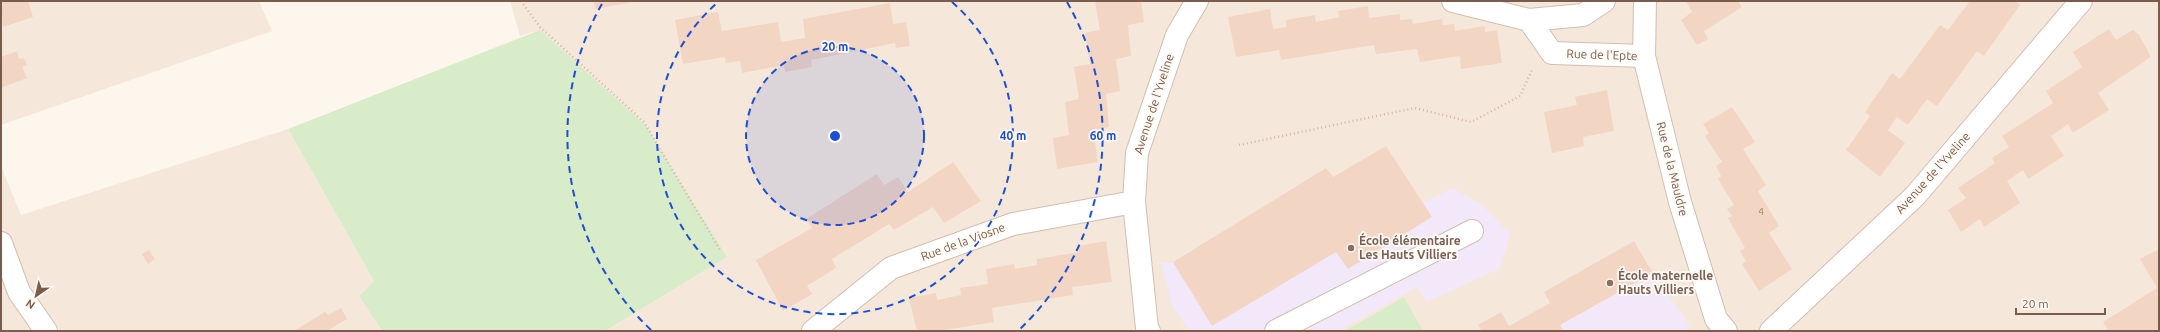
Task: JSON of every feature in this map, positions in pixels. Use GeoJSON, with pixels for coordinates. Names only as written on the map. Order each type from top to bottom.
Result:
{"type":"FeatureCollection","features":[{"type":"Feature","properties":{"kind":"street","name":"Avenue de l'Yveline"},"geometry":{"type":"LineString","coordinates":[[1149,331],[1147,328],[1134,202],[1137,153],[1177,35],[1197,1]]}},
{"type":"Feature","properties":{"kind":"street"},"geometry":{"type":"LineString","coordinates":[[1453,1],[1529,20],[1583,15],[1604,1]]}},
{"type":"Feature","properties":{"kind":"street","name":"Rue de la Mauldre"},"geometry":{"type":"LineString","coordinates":[[1645,1],[1644,56],[1680,202],[1716,319],[1726,331]]}},
{"type":"Feature","properties":{"kind":"street","name":"Avenue de l'Yveline"},"geometry":{"type":"LineString","coordinates":[[1771,331],[1915,196],[2081,1]]}},
{"type":"Feature","properties":{"kind":"street","name":"Rue de l'Epte"},"geometry":{"type":"LineString","coordinates":[[1529,20],[1552,53],[1644,56]]}},
{"type":"Feature","properties":{"kind":"street","name":"Rue de la Viosne"},"geometry":{"type":"LineString","coordinates":[[813,331],[891,268],[1013,224],[1134,202]]}},
{"type":"Feature","properties":{"kind":"street"},"geometry":{"type":"LineString","coordinates":[[1276,331],[1472,231]]}},
{"type":"Feature","properties":{"kind":"street"},"geometry":{"type":"LineString","coordinates":[[1,243],[19,292],[46,331]]}},
{"type":"Feature","properties":{"kind":"path"},"geometry":{"type":"LineString","coordinates":[[521,1],[540,27],[644,122],[720,250]]}},
{"type":"Feature","properties":{"kind":"path"},"geometry":{"type":"LineString","coordinates":[[1239,145],[1415,108],[1471,122],[1520,96],[1545,43]]}},
{"type":"Feature","properties":{"kind":"shaded area"},"geometry":{"type":"Polygon","coordinates":[[[1,1],[259,1],[272,31],[1,125],[1,1]]]}},
{"type":"Feature","properties":{"kind":"shaded area"},"geometry":{"type":"Polygon","coordinates":[[[510,1],[2159,1],[2159,331],[605,331],[727,257],[540,30],[520,36],[510,1]]]}},
{"type":"Feature","properties":{"kind":"shaded area"},"geometry":{"type":"Polygon","coordinates":[[[288,129],[374,281],[359,296],[382,331],[1,331],[1,166],[21,215],[288,129]]]}},
{"type":"Feature","properties":{"kind":"shaded area","name":"École élémentaire Les Hauts Villiers"},"geometry":{"type":"Polygon","coordinates":[[[1386,146],[1422,203],[1453,188],[1483,206],[1510,234],[1500,268],[1427,302],[1417,287],[1339,331],[1189,331],[1172,305],[1161,263],[1173,262],[1326,168],[1333,177],[1386,146]]]}},
{"type":"Feature","properties":{"kind":"shaded area","name":"École maternelle Hauts Villiers"},"geometry":{"type":"Polygon","coordinates":[[[1634,241],[1653,273],[1689,325],[1688,331],[1482,331],[1478,325],[1501,312],[1510,325],[1550,303],[1544,292],[1634,241]]]}},
{"type":"Feature","properties":{"kind":"green space"},"geometry":{"type":"Polygon","coordinates":[[[540,30],[645,125],[727,257],[605,331],[382,331],[359,296],[374,281],[288,129],[540,30]]]}},
{"type":"Feature","properties":{"kind":"green space"},"geometry":{"type":"Polygon","coordinates":[[[1404,297],[1423,331],[1345,331],[1404,297]]]}},
{"type":"Feature","properties":{"kind":"building"},"geometry":{"type":"Polygon","coordinates":[[[1,1],[28,1],[33,17],[3,27],[1,1]]]}},
{"type":"Feature","properties":{"kind":"building"},"geometry":{"type":"Polygon","coordinates":[[[594,1],[633,1],[633,2],[595,9],[594,1]]]}},
{"type":"Feature","properties":{"kind":"building"},"geometry":{"type":"Polygon","coordinates":[[[1095,1],[1141,1],[1144,22],[1128,25],[1131,56],[1116,59],[1120,91],[1106,94],[1109,127],[1093,130],[1098,162],[1057,169],[1053,138],[1069,135],[1065,102],[1079,99],[1074,67],[1090,64],[1085,33],[1100,30],[1095,1]]]}},
{"type":"Feature","properties":{"kind":"building"},"geometry":{"type":"Polygon","coordinates":[[[1686,1],[1738,1],[1742,7],[1704,31],[1708,39],[1697,45],[1681,20],[1692,12],[1686,1]]]}},
{"type":"Feature","properties":{"kind":"building"},"geometry":{"type":"Polygon","coordinates":[[[1970,1],[2015,1],[2020,5],[1984,56],[1977,51],[1937,106],[1927,99],[1908,125],[1897,117],[1888,130],[1905,143],[1880,177],[1846,150],[1870,116],[1865,112],[1892,73],[1900,79],[1940,25],[1948,30],[1970,1]]]}},
{"type":"Feature","properties":{"kind":"building"},"geometry":{"type":"Polygon","coordinates":[[[890,3],[893,24],[906,22],[910,46],[896,48],[895,43],[811,60],[812,67],[785,72],[784,65],[742,73],[740,61],[726,63],[725,57],[683,64],[675,20],[718,12],[722,31],[778,22],[781,42],[805,38],[803,19],[890,3]]]}},
{"type":"Feature","properties":{"kind":"building"},"geometry":{"type":"Polygon","coordinates":[[[1368,6],[1369,18],[1400,14],[1400,20],[1412,19],[1413,24],[1442,19],[1443,25],[1454,24],[1455,31],[1485,26],[1485,32],[1497,30],[1502,63],[1461,69],[1460,56],[1420,62],[1417,49],[1376,54],[1374,45],[1281,60],[1279,50],[1236,57],[1228,17],[1270,9],[1273,29],[1286,27],[1286,20],[1315,15],[1316,22],[1339,17],[1338,11],[1368,6]]]}},
{"type":"Feature","properties":{"kind":"building"},"geometry":{"type":"Polygon","coordinates":[[[2109,29],[2116,40],[2133,30],[2139,35],[2151,57],[2098,93],[2109,110],[2073,133],[2068,124],[2051,136],[2064,156],[2028,179],[2023,170],[2007,181],[2020,203],[1984,227],[1980,219],[1961,232],[1948,210],[1966,198],[1958,188],[1995,163],[1992,158],[2009,147],[2002,136],[2053,103],[2046,91],[2082,67],[2073,52],[2109,29]]]}},
{"type":"Feature","properties":{"kind":"building"},"geometry":{"type":"Polygon","coordinates":[[[17,51],[19,59],[24,58],[27,65],[22,67],[27,78],[1,88],[1,57],[17,51]]]}},
{"type":"Feature","properties":{"kind":"building"},"geometry":{"type":"Polygon","coordinates":[[[1607,90],[1614,131],[1583,137],[1584,146],[1552,153],[1544,112],[1577,105],[1575,97],[1607,90]]]}},
{"type":"Feature","properties":{"kind":"building"},"geometry":{"type":"Polygon","coordinates":[[[1732,107],[1755,142],[1743,149],[1766,185],[1758,191],[1779,226],[1769,233],[1792,269],[1759,291],[1742,264],[1746,261],[1740,251],[1745,248],[1728,218],[1732,216],[1727,209],[1734,205],[1718,179],[1721,176],[1716,166],[1722,162],[1705,136],[1709,133],[1703,124],[1732,107]]]}},
{"type":"Feature","properties":{"kind":"building"},"geometry":{"type":"Polygon","coordinates":[[[1386,146],[1432,217],[1348,269],[1336,252],[1212,326],[1173,262],[1326,168],[1333,177],[1386,146]]]}},
{"type":"Feature","properties":{"kind":"building"},"geometry":{"type":"Polygon","coordinates":[[[953,162],[981,201],[944,223],[933,207],[894,230],[889,224],[832,259],[836,268],[807,286],[812,294],[783,311],[756,260],[812,228],[806,219],[877,174],[884,185],[898,177],[908,192],[953,162]]]}},
{"type":"Feature","properties":{"kind":"building"},"geometry":{"type":"Polygon","coordinates":[[[1106,241],[1112,282],[1072,287],[1073,295],[992,308],[994,322],[938,331],[917,331],[909,298],[936,293],[937,300],[961,295],[960,288],[988,284],[986,269],[1014,264],[1015,269],[1037,265],[1037,259],[1079,252],[1078,246],[1106,241]]]}},
{"type":"Feature","properties":{"kind":"building"},"geometry":{"type":"Polygon","coordinates":[[[1634,241],[1653,273],[1560,325],[1563,331],[1482,331],[1478,325],[1501,312],[1509,326],[1550,303],[1544,292],[1634,241]]]}},
{"type":"Feature","properties":{"kind":"building"},"geometry":{"type":"Polygon","coordinates":[[[2159,249],[2159,331],[2108,331],[2103,322],[2157,288],[2140,259],[2159,249]]]}},
{"type":"Feature","properties":{"kind":"building"},"geometry":{"type":"Polygon","coordinates":[[[149,250],[155,259],[148,264],[142,254],[149,250]]]}},
{"type":"Feature","properties":{"kind":"building"},"geometry":{"type":"Polygon","coordinates":[[[341,308],[347,319],[327,331],[294,331],[325,312],[328,315],[341,308]]]}},
{"type":"Feature","properties":{"kind":"place","name":"École élémentaire Les Hauts Villiers"},"geometry":{"type":"Point","coordinates":[1351,248]}},
{"type":"Feature","properties":{"kind":"place","name":"École maternelle Hauts Villiers"},"geometry":{"type":"Point","coordinates":[1610,283]}}]}
